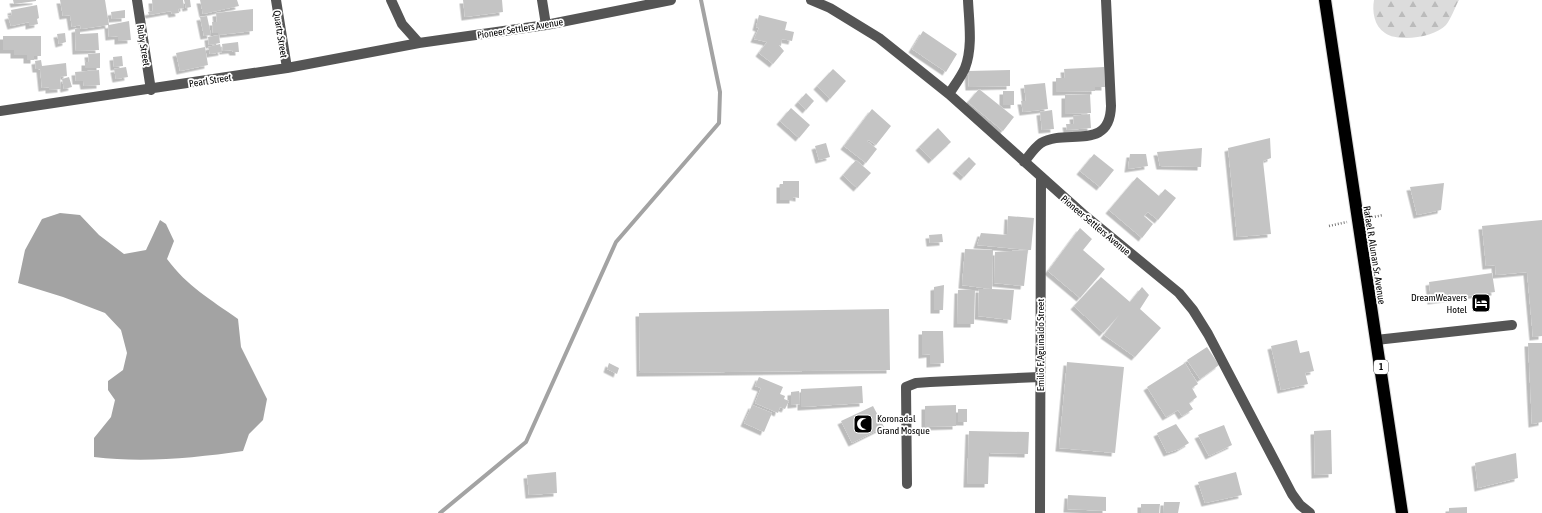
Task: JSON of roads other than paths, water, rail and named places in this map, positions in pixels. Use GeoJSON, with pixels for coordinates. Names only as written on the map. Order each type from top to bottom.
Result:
{"type":"FeatureCollection","features":[{"type":"Feature","properties":{"kind":"highway","name":"Rafael R. Alunan Sr. Avenue"},"geometry":{"type":"LineString","coordinates":[[1325,0],[1332,61],[1402,513]]}},
{"type":"Feature","properties":{"kind":"street","name":"Ruby Street"},"geometry":{"type":"LineString","coordinates":[[137,0],[151,90]]}},
{"type":"Feature","properties":{"kind":"street","name":"Quartz Street"},"geometry":{"type":"LineString","coordinates":[[276,0],[287,68]]}},
{"type":"Feature","properties":{"kind":"street"},"geometry":{"type":"LineString","coordinates":[[391,0],[402,24],[419,43]]}},
{"type":"Feature","properties":{"kind":"street"},"geometry":{"type":"LineString","coordinates":[[542,0],[546,25]]}},
{"type":"Feature","properties":{"kind":"street","name":"Pioneer Settlers Avenue"},"geometry":{"type":"LineString","coordinates":[[419,43],[546,25],[671,0]]}},
{"type":"Feature","properties":{"kind":"street","name":"Pioneer Settlers Avenue"},"geometry":{"type":"LineString","coordinates":[[811,0],[831,4],[879,38],[949,94],[1119,245],[1179,293],[1193,310],[1208,334],[1292,494],[1300,505],[1310,513]]}},
{"type":"Feature","properties":{"kind":"street"},"geometry":{"type":"LineString","coordinates":[[949,94],[964,69],[967,60],[970,40],[968,0]]}},
{"type":"Feature","properties":{"kind":"street"},"geometry":{"type":"LineString","coordinates":[[1024,162],[1040,144],[1052,140],[1086,136],[1096,133],[1107,124],[1110,117],[1111,106],[1106,0]]}},
{"type":"Feature","properties":{"kind":"street","name":"Pearl Street"},"geometry":{"type":"LineString","coordinates":[[0,108],[151,90],[287,68],[419,43]]}},
{"type":"Feature","properties":{"kind":"street","name":"Emilio F. Aguinaldo Street"},"geometry":{"type":"LineString","coordinates":[[1040,513],[1041,177]]}},
{"type":"Feature","properties":{"kind":"street"},"geometry":{"type":"LineString","coordinates":[[1376,340],[1512,325]]}},
{"type":"Feature","properties":{"kind":"street"},"geometry":{"type":"LineString","coordinates":[[907,484],[906,387],[916,383],[1040,377]]}},
{"type":"Feature","properties":{"kind":"waterway"},"geometry":{"type":"LineString","coordinates":[[440,513],[526,442],[616,242],[719,123],[720,92],[701,0]]}},
{"type":"Feature","properties":{"kind":"place","name":"DreamWeavers Hotel"},"geometry":{"type":"Point","coordinates":[1481,303]}},
{"type":"Feature","properties":{"kind":"place","name":"Koronadal Grand Mosque"},"geometry":{"type":"Point","coordinates":[863,424]}}]}
